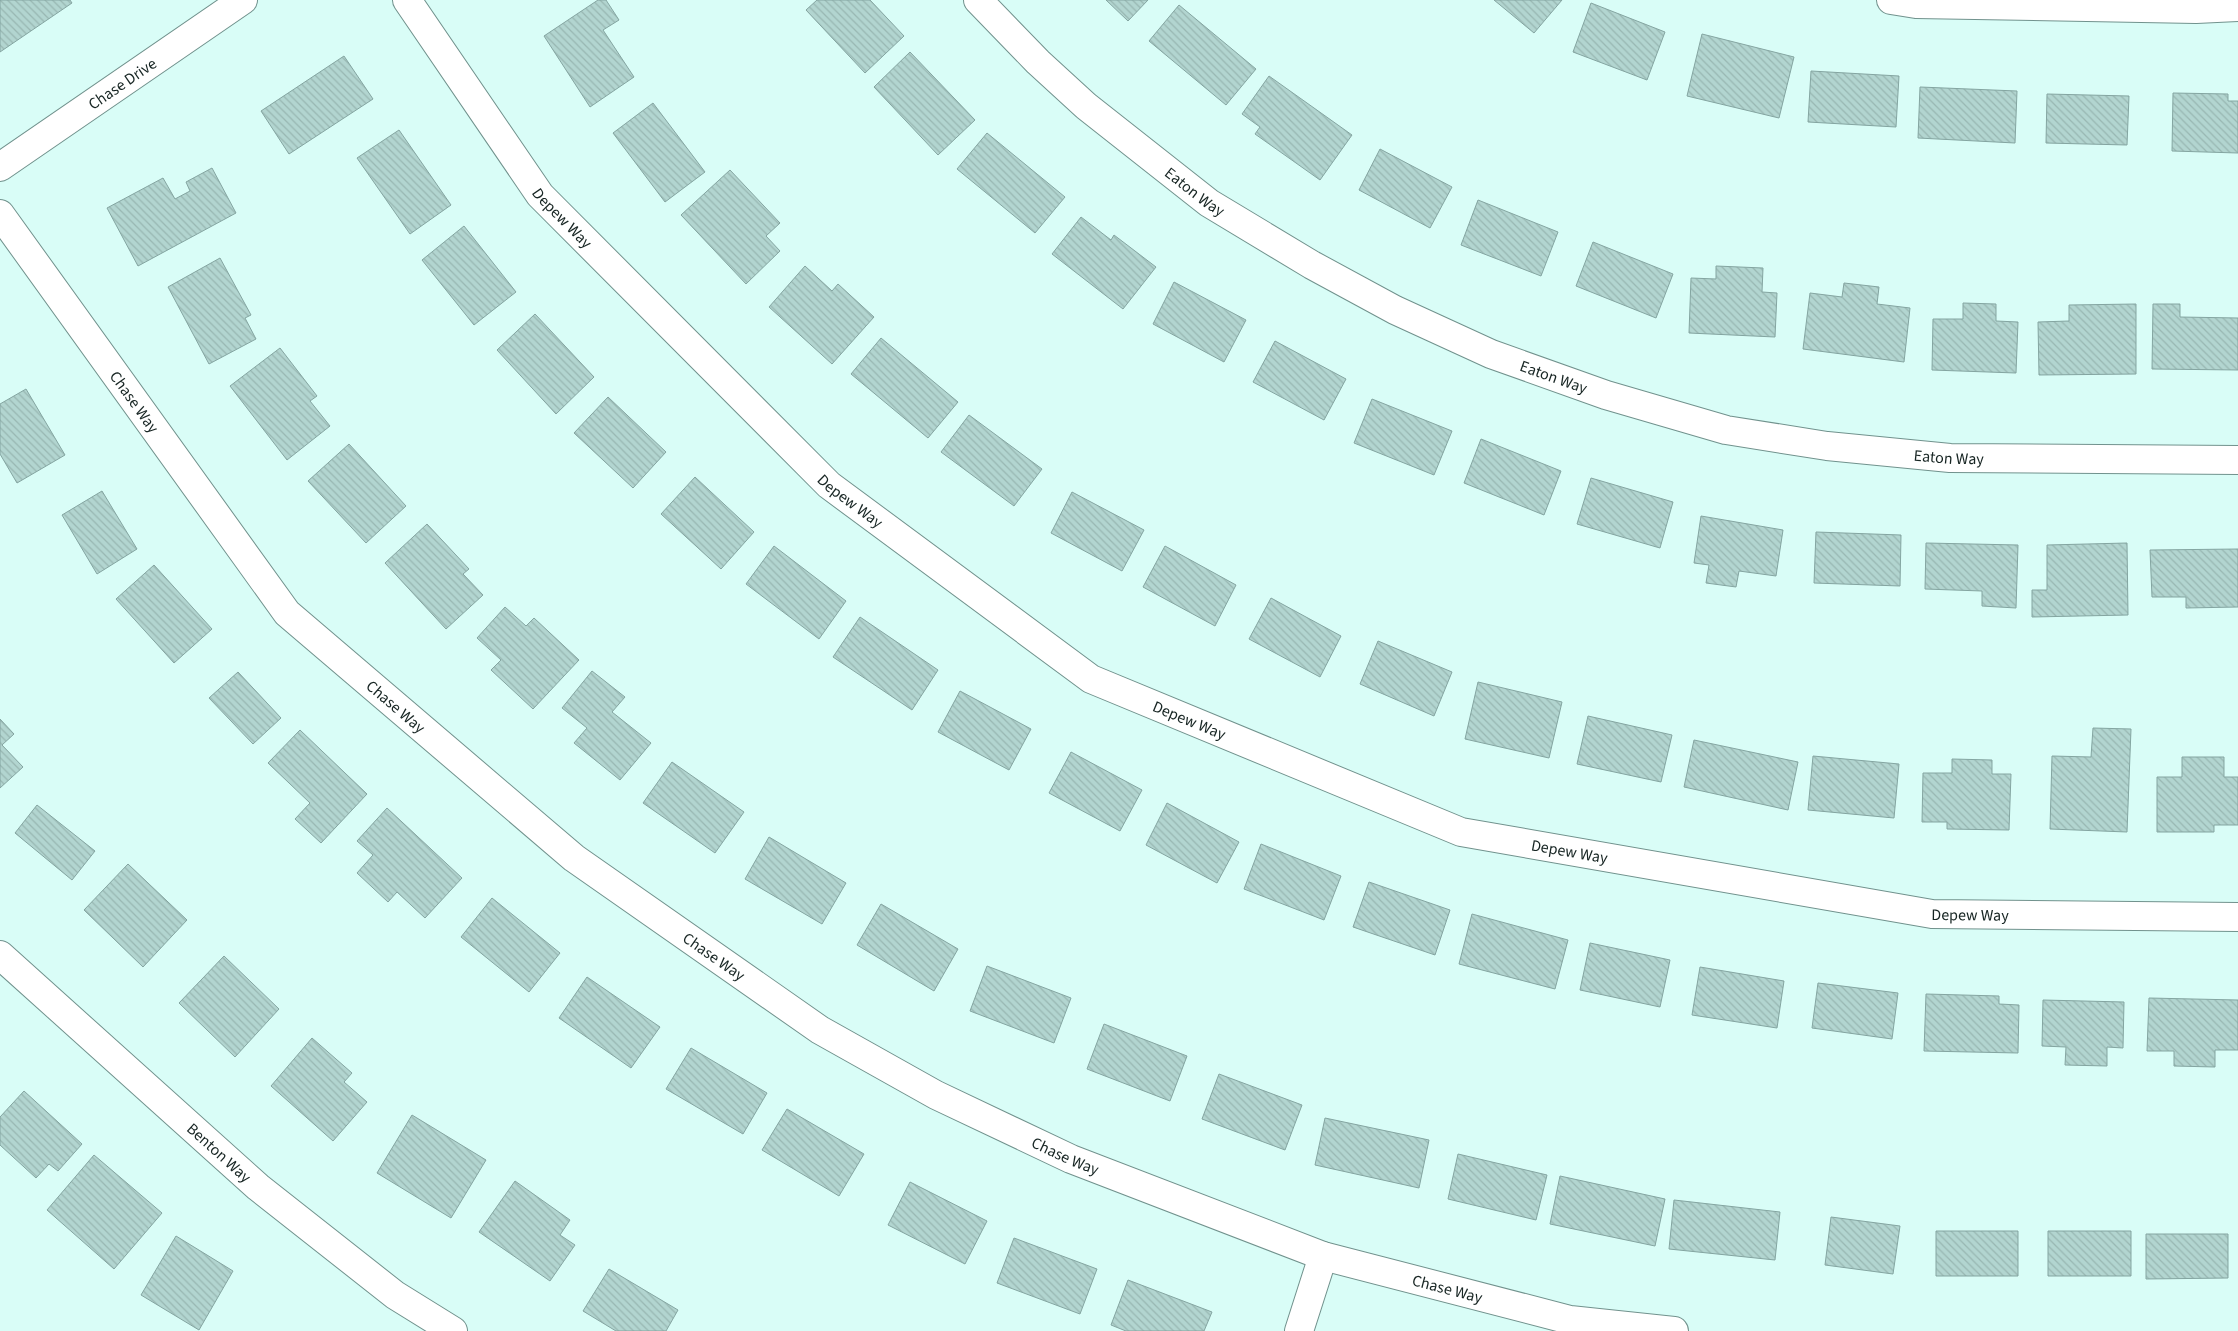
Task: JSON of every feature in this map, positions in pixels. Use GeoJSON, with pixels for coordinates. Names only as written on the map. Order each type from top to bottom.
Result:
{"type":"FeatureCollection","features":[{"type":"Feature","properties":{"kind":"street","name":"Chase Drive"},"geometry":{"type":"LineString","coordinates":[[0,167],[243,0]]}},
{"type":"Feature","properties":{"kind":"street","name":"Depew Way"},"geometry":{"type":"LineString","coordinates":[[407,0],[540,195],[829,484],[1091,679],[1461,832],[1932,914],[2238,917]]}},
{"type":"Feature","properties":{"kind":"street","name":"Eaton Way"},"geometry":{"type":"LineString","coordinates":[[978,0],[1038,62],[1086,106],[1209,204],[1386,306],[1491,354],[1606,395],[1726,430],[1827,446],[1950,458],[2238,460]]}},
{"type":"Feature","properties":{"kind":"street"},"geometry":{"type":"LineString","coordinates":[[1890,0],[1916,4],[2196,9],[2238,7]]}},
{"type":"Feature","properties":{"kind":"street","name":"Chase Way"},"geometry":{"type":"LineString","coordinates":[[0,214],[286,613],[574,858],[820,1030],[936,1095],[1071,1160],[1323,1256],[1570,1320],[1674,1331]]}},
{"type":"Feature","properties":{"kind":"street","name":"Benton Way"},"geometry":{"type":"LineString","coordinates":[[0,955],[258,1187],[395,1296],[453,1331]]}},
{"type":"Feature","properties":{"kind":"street"},"geometry":{"type":"LineString","coordinates":[[1299,1331],[1323,1256]]}},
{"type":"Feature","properties":{"kind":"building"},"geometry":{"type":"Polygon","coordinates":[[[0,0],[70,0],[72,3],[0,52],[0,0]]]}},
{"type":"Feature","properties":{"kind":"building"},"geometry":{"type":"Polygon","coordinates":[[[598,0],[606,0],[619,20],[603,30],[634,77],[590,107],[544,36],[598,0]]]}},
{"type":"Feature","properties":{"kind":"building"},"geometry":{"type":"Polygon","coordinates":[[[817,0],[870,0],[904,36],[865,73],[806,10],[817,0]]]}},
{"type":"Feature","properties":{"kind":"building"},"geometry":{"type":"Polygon","coordinates":[[[1106,0],[1148,0],[1128,21],[1106,0]]]}},
{"type":"Feature","properties":{"kind":"building"},"geometry":{"type":"Polygon","coordinates":[[[1494,0],[1562,0],[1534,33],[1494,0]]]}},
{"type":"Feature","properties":{"kind":"building"},"geometry":{"type":"Polygon","coordinates":[[[1591,3],[1665,32],[1647,80],[1573,52],[1591,3]]]}},
{"type":"Feature","properties":{"kind":"building"},"geometry":{"type":"Polygon","coordinates":[[[1179,5],[1256,69],[1226,105],[1149,41],[1179,5]]]}},
{"type":"Feature","properties":{"kind":"building"},"geometry":{"type":"Polygon","coordinates":[[[1702,34],[1794,57],[1779,118],[1687,96],[1702,34]]]}},
{"type":"Feature","properties":{"kind":"building"},"geometry":{"type":"Polygon","coordinates":[[[910,52],[975,120],[938,155],[874,87],[910,52]]]}},
{"type":"Feature","properties":{"kind":"building"},"geometry":{"type":"Polygon","coordinates":[[[344,56],[373,99],[289,154],[261,111],[344,56]]]}},
{"type":"Feature","properties":{"kind":"building"},"geometry":{"type":"Polygon","coordinates":[[[1811,71],[1899,76],[1896,127],[1808,122],[1811,71]]]}},
{"type":"Feature","properties":{"kind":"building"},"geometry":{"type":"Polygon","coordinates":[[[1269,76],[1352,135],[1320,180],[1255,134],[1260,127],[1242,114],[1269,76]]]}},
{"type":"Feature","properties":{"kind":"building"},"geometry":{"type":"Polygon","coordinates":[[[1920,87],[2017,91],[2015,143],[1918,138],[1920,87]]]}},
{"type":"Feature","properties":{"kind":"building"},"geometry":{"type":"Polygon","coordinates":[[[2173,93],[2228,94],[2228,101],[2238,101],[2238,153],[2172,151],[2173,93]]]}},
{"type":"Feature","properties":{"kind":"building"},"geometry":{"type":"Polygon","coordinates":[[[2047,94],[2129,96],[2127,145],[2046,143],[2047,94]]]}},
{"type":"Feature","properties":{"kind":"building"},"geometry":{"type":"Polygon","coordinates":[[[653,103],[705,172],[665,202],[613,133],[653,103]]]}},
{"type":"Feature","properties":{"kind":"building"},"geometry":{"type":"Polygon","coordinates":[[[399,130],[451,205],[410,234],[357,158],[399,130]]]}},
{"type":"Feature","properties":{"kind":"building"},"geometry":{"type":"Polygon","coordinates":[[[987,133],[1065,197],[1035,233],[957,169],[987,133]]]}},
{"type":"Feature","properties":{"kind":"building"},"geometry":{"type":"Polygon","coordinates":[[[1380,149],[1452,187],[1430,228],[1359,190],[1380,149]]]}},
{"type":"Feature","properties":{"kind":"building"},"geometry":{"type":"Polygon","coordinates":[[[212,168],[236,213],[138,266],[107,208],[163,178],[175,199],[190,191],[186,182],[212,168]]]}},
{"type":"Feature","properties":{"kind":"building"},"geometry":{"type":"Polygon","coordinates":[[[730,170],[780,223],[766,236],[780,251],[746,284],[681,215],[730,170]]]}},
{"type":"Feature","properties":{"kind":"building"},"geometry":{"type":"Polygon","coordinates":[[[1478,200],[1558,232],[1541,276],[1461,245],[1478,200]]]}},
{"type":"Feature","properties":{"kind":"building"},"geometry":{"type":"Polygon","coordinates":[[[1081,217],[1111,240],[1114,235],[1156,267],[1123,309],[1052,254],[1081,217]]]}},
{"type":"Feature","properties":{"kind":"building"},"geometry":{"type":"Polygon","coordinates":[[[464,226],[516,292],[474,325],[422,260],[464,226]]]}},
{"type":"Feature","properties":{"kind":"building"},"geometry":{"type":"Polygon","coordinates":[[[1593,242],[1673,274],[1656,318],[1576,286],[1593,242]]]}},
{"type":"Feature","properties":{"kind":"building"},"geometry":{"type":"Polygon","coordinates":[[[220,258],[251,315],[245,318],[256,339],[209,364],[168,287],[220,258]]]}},
{"type":"Feature","properties":{"kind":"building"},"geometry":{"type":"Polygon","coordinates":[[[805,266],[832,291],[838,284],[874,317],[832,364],[769,307],[805,266]]]}},
{"type":"Feature","properties":{"kind":"building"},"geometry":{"type":"Polygon","coordinates":[[[1716,266],[1763,268],[1762,292],[1777,293],[1775,337],[1689,333],[1691,278],[1716,279],[1716,266]]]}},
{"type":"Feature","properties":{"kind":"building"},"geometry":{"type":"Polygon","coordinates":[[[1174,282],[1246,320],[1224,362],[1153,324],[1174,282]]]}},
{"type":"Feature","properties":{"kind":"building"},"geometry":{"type":"Polygon","coordinates":[[[1844,283],[1879,287],[1877,304],[1910,308],[1904,362],[1803,349],[1810,293],[1842,297],[1844,283]]]}},
{"type":"Feature","properties":{"kind":"building"},"geometry":{"type":"Polygon","coordinates":[[[1963,303],[1996,304],[1996,321],[2018,322],[2016,373],[1932,370],[1933,319],[1963,319],[1963,303]]]}},
{"type":"Feature","properties":{"kind":"building"},"geometry":{"type":"Polygon","coordinates":[[[2136,304],[2136,374],[2039,375],[2038,322],[2069,321],[2069,305],[2136,304]]]}},
{"type":"Feature","properties":{"kind":"building"},"geometry":{"type":"Polygon","coordinates":[[[2153,304],[2180,304],[2180,317],[2238,318],[2238,370],[2152,369],[2153,304]]]}},
{"type":"Feature","properties":{"kind":"building"},"geometry":{"type":"Polygon","coordinates":[[[535,314],[594,377],[556,414],[497,350],[535,314]]]}},
{"type":"Feature","properties":{"kind":"building"},"geometry":{"type":"Polygon","coordinates":[[[881,338],[958,402],[928,438],[851,374],[881,338]]]}},
{"type":"Feature","properties":{"kind":"building"},"geometry":{"type":"Polygon","coordinates":[[[1275,341],[1346,379],[1324,420],[1253,382],[1275,341]]]}},
{"type":"Feature","properties":{"kind":"building"},"geometry":{"type":"Polygon","coordinates":[[[280,348],[317,396],[310,401],[330,426],[287,460],[230,386],[280,348]]]}},
{"type":"Feature","properties":{"kind":"building"},"geometry":{"type":"Polygon","coordinates":[[[26,389],[65,455],[17,483],[0,454],[0,404],[26,389]]]}},
{"type":"Feature","properties":{"kind":"building"},"geometry":{"type":"Polygon","coordinates":[[[608,397],[666,452],[633,488],[574,433],[608,397]]]}},
{"type":"Feature","properties":{"kind":"building"},"geometry":{"type":"Polygon","coordinates":[[[1372,399],[1452,431],[1434,475],[1354,443],[1372,399]]]}},
{"type":"Feature","properties":{"kind":"building"},"geometry":{"type":"Polygon","coordinates":[[[969,415],[1042,469],[1014,506],[941,452],[969,415]]]}},
{"type":"Feature","properties":{"kind":"building"},"geometry":{"type":"Polygon","coordinates":[[[1481,439],[1561,471],[1544,515],[1464,483],[1481,439]]]}},
{"type":"Feature","properties":{"kind":"building"},"geometry":{"type":"Polygon","coordinates":[[[349,444],[406,506],[366,543],[308,481],[349,444]]]}},
{"type":"Feature","properties":{"kind":"building"},"geometry":{"type":"Polygon","coordinates":[[[695,477],[754,532],[721,569],[661,514],[695,477]]]}},
{"type":"Feature","properties":{"kind":"building"},"geometry":{"type":"Polygon","coordinates":[[[1591,478],[1673,502],[1660,548],[1577,524],[1591,478]]]}},
{"type":"Feature","properties":{"kind":"building"},"geometry":{"type":"Polygon","coordinates":[[[102,491],[137,549],[97,574],[62,515],[102,491]]]}},
{"type":"Feature","properties":{"kind":"building"},"geometry":{"type":"Polygon","coordinates":[[[1072,492],[1144,530],[1122,571],[1051,533],[1072,492]]]}},
{"type":"Feature","properties":{"kind":"building"},"geometry":{"type":"Polygon","coordinates":[[[1701,516],[1783,530],[1776,576],[1739,571],[1736,587],[1706,583],[1709,565],[1694,563],[1701,516]]]}},
{"type":"Feature","properties":{"kind":"building"},"geometry":{"type":"Polygon","coordinates":[[[427,524],[469,569],[463,574],[483,595],[446,629],[385,563],[427,524]]]}},
{"type":"Feature","properties":{"kind":"building"},"geometry":{"type":"Polygon","coordinates":[[[1816,532],[1901,535],[1900,586],[1814,583],[1816,532]]]}},
{"type":"Feature","properties":{"kind":"building"},"geometry":{"type":"Polygon","coordinates":[[[1926,543],[2018,545],[2016,608],[1982,606],[1982,591],[1925,589],[1926,543]]]}},
{"type":"Feature","properties":{"kind":"building"},"geometry":{"type":"Polygon","coordinates":[[[2127,543],[2128,615],[2032,617],[2032,590],[2047,590],[2047,545],[2127,543]]]}},
{"type":"Feature","properties":{"kind":"building"},"geometry":{"type":"Polygon","coordinates":[[[774,546],[846,601],[819,639],[746,584],[774,546]]]}},
{"type":"Feature","properties":{"kind":"building"},"geometry":{"type":"Polygon","coordinates":[[[1165,546],[1236,585],[1215,626],[1143,587],[1165,546]]]}},
{"type":"Feature","properties":{"kind":"building"},"geometry":{"type":"Polygon","coordinates":[[[2238,549],[2238,607],[2186,608],[2186,597],[2152,597],[2150,550],[2238,549]]]}},
{"type":"Feature","properties":{"kind":"building"},"geometry":{"type":"Polygon","coordinates":[[[154,565],[212,629],[174,663],[116,599],[154,565]]]}},
{"type":"Feature","properties":{"kind":"building"},"geometry":{"type":"Polygon","coordinates":[[[1271,598],[1341,636],[1320,677],[1249,639],[1271,598]]]}},
{"type":"Feature","properties":{"kind":"building"},"geometry":{"type":"Polygon","coordinates":[[[505,607],[526,626],[534,618],[579,660],[533,709],[491,670],[501,660],[477,638],[505,607]]]}},
{"type":"Feature","properties":{"kind":"building"},"geometry":{"type":"Polygon","coordinates":[[[860,617],[938,670],[912,710],[833,657],[860,617]]]}},
{"type":"Feature","properties":{"kind":"building"},"geometry":{"type":"Polygon","coordinates":[[[1378,641],[1452,672],[1434,716],[1360,684],[1378,641]]]}},
{"type":"Feature","properties":{"kind":"building"},"geometry":{"type":"Polygon","coordinates":[[[592,671],[625,697],[612,712],[651,743],[620,780],[574,743],[587,728],[562,708],[592,671]]]}},
{"type":"Feature","properties":{"kind":"building"},"geometry":{"type":"Polygon","coordinates":[[[238,672],[281,718],[253,744],[209,698],[238,672]]]}},
{"type":"Feature","properties":{"kind":"building"},"geometry":{"type":"Polygon","coordinates":[[[1478,682],[1562,702],[1549,758],[1465,739],[1478,682]]]}},
{"type":"Feature","properties":{"kind":"building"},"geometry":{"type":"Polygon","coordinates":[[[960,691],[1031,729],[1009,770],[938,732],[960,691]]]}},
{"type":"Feature","properties":{"kind":"building"},"geometry":{"type":"Polygon","coordinates":[[[1588,716],[1672,735],[1661,782],[1577,764],[1588,716]]]}},
{"type":"Feature","properties":{"kind":"building"},"geometry":{"type":"Polygon","coordinates":[[[0,719],[14,734],[2,745],[23,767],[0,788],[0,719]]]}},
{"type":"Feature","properties":{"kind":"building"},"geometry":{"type":"Polygon","coordinates":[[[2093,728],[2131,729],[2127,832],[2050,829],[2052,756],[2091,757],[2093,728]]]}},
{"type":"Feature","properties":{"kind":"building"},"geometry":{"type":"Polygon","coordinates":[[[300,730],[367,794],[321,843],[295,819],[310,803],[268,763],[300,730]]]}},
{"type":"Feature","properties":{"kind":"building"},"geometry":{"type":"Polygon","coordinates":[[[1694,740],[1798,762],[1788,810],[1684,787],[1694,740]]]}},
{"type":"Feature","properties":{"kind":"building"},"geometry":{"type":"Polygon","coordinates":[[[1071,752],[1142,790],[1120,831],[1049,793],[1071,752]]]}},
{"type":"Feature","properties":{"kind":"building"},"geometry":{"type":"Polygon","coordinates":[[[1813,756],[1899,764],[1894,818],[1808,810],[1813,756]]]}},
{"type":"Feature","properties":{"kind":"building"},"geometry":{"type":"Polygon","coordinates":[[[2182,757],[2224,757],[2224,777],[2238,777],[2238,825],[2214,825],[2214,832],[2157,832],[2157,777],[2182,777],[2182,757]]]}},
{"type":"Feature","properties":{"kind":"building"},"geometry":{"type":"Polygon","coordinates":[[[1952,759],[1992,760],[1992,774],[2011,774],[2009,830],[1947,829],[1947,822],[1922,822],[1923,773],[1952,773],[1952,759]]]}},
{"type":"Feature","properties":{"kind":"building"},"geometry":{"type":"Polygon","coordinates":[[[672,762],[744,812],[715,853],[643,803],[672,762]]]}},
{"type":"Feature","properties":{"kind":"building"},"geometry":{"type":"Polygon","coordinates":[[[1167,803],[1239,842],[1217,883],[1146,845],[1167,803]]]}},
{"type":"Feature","properties":{"kind":"building"},"geometry":{"type":"Polygon","coordinates":[[[37,805],[95,851],[72,880],[15,833],[37,805]]]}},
{"type":"Feature","properties":{"kind":"building"},"geometry":{"type":"Polygon","coordinates":[[[387,808],[462,878],[425,918],[397,892],[388,902],[357,873],[373,855],[357,841],[387,808]]]}},
{"type":"Feature","properties":{"kind":"building"},"geometry":{"type":"Polygon","coordinates":[[[769,837],[846,883],[822,924],[745,879],[769,837]]]}},
{"type":"Feature","properties":{"kind":"building"},"geometry":{"type":"Polygon","coordinates":[[[1261,844],[1341,876],[1324,920],[1244,889],[1261,844]]]}},
{"type":"Feature","properties":{"kind":"building"},"geometry":{"type":"Polygon","coordinates":[[[128,864],[187,920],[143,967],[84,910],[128,864]]]}},
{"type":"Feature","properties":{"kind":"building"},"geometry":{"type":"Polygon","coordinates":[[[1369,882],[1450,910],[1435,955],[1353,927],[1369,882]]]}},
{"type":"Feature","properties":{"kind":"building"},"geometry":{"type":"Polygon","coordinates":[[[492,898],[560,953],[529,992],[461,937],[492,898]]]}},
{"type":"Feature","properties":{"kind":"building"},"geometry":{"type":"Polygon","coordinates":[[[881,904],[958,949],[934,991],[857,945],[881,904]]]}},
{"type":"Feature","properties":{"kind":"building"},"geometry":{"type":"Polygon","coordinates":[[[1472,914],[1568,940],[1555,989],[1459,964],[1472,914]]]}},
{"type":"Feature","properties":{"kind":"building"},"geometry":{"type":"Polygon","coordinates":[[[1590,943],[1670,960],[1660,1007],[1580,990],[1590,943]]]}},
{"type":"Feature","properties":{"kind":"building"},"geometry":{"type":"Polygon","coordinates":[[[224,956],[279,1009],[235,1057],[179,1003],[224,956]]]}},
{"type":"Feature","properties":{"kind":"building"},"geometry":{"type":"Polygon","coordinates":[[[987,966],[1071,998],[1054,1043],[970,1011],[987,966]]]}},
{"type":"Feature","properties":{"kind":"building"},"geometry":{"type":"Polygon","coordinates":[[[1700,967],[1784,981],[1777,1028],[1692,1015],[1700,967]]]}},
{"type":"Feature","properties":{"kind":"building"},"geometry":{"type":"Polygon","coordinates":[[[587,977],[660,1027],[631,1068],[559,1018],[587,977]]]}},
{"type":"Feature","properties":{"kind":"building"},"geometry":{"type":"Polygon","coordinates":[[[1818,983],[1898,993],[1892,1039],[1812,1028],[1818,983]]]}},
{"type":"Feature","properties":{"kind":"building"},"geometry":{"type":"Polygon","coordinates":[[[1926,994],[1999,996],[1999,1004],[2019,1005],[2018,1053],[1924,1051],[1926,994]]]}},
{"type":"Feature","properties":{"kind":"building"},"geometry":{"type":"Polygon","coordinates":[[[2149,998],[2238,1000],[2238,1050],[2215,1050],[2215,1067],[2174,1066],[2174,1051],[2147,1051],[2149,998]]]}},
{"type":"Feature","properties":{"kind":"building"},"geometry":{"type":"Polygon","coordinates":[[[2043,1000],[2124,1002],[2123,1048],[2107,1047],[2107,1066],[2065,1065],[2066,1047],[2042,1046],[2043,1000]]]}},
{"type":"Feature","properties":{"kind":"building"},"geometry":{"type":"Polygon","coordinates":[[[1104,1024],[1187,1056],[1170,1101],[1087,1069],[1104,1024]]]}},
{"type":"Feature","properties":{"kind":"building"},"geometry":{"type":"Polygon","coordinates":[[[312,1038],[352,1073],[344,1082],[367,1102],[333,1141],[271,1086],[312,1038]]]}},
{"type":"Feature","properties":{"kind":"building"},"geometry":{"type":"Polygon","coordinates":[[[691,1048],[767,1093],[743,1134],[666,1089],[691,1048]]]}},
{"type":"Feature","properties":{"kind":"building"},"geometry":{"type":"Polygon","coordinates":[[[1219,1074],[1302,1105],[1285,1150],[1202,1119],[1219,1074]]]}},
{"type":"Feature","properties":{"kind":"building"},"geometry":{"type":"Polygon","coordinates":[[[24,1091],[82,1144],[58,1171],[49,1164],[36,1178],[0,1145],[0,1117],[24,1091]]]}},
{"type":"Feature","properties":{"kind":"building"},"geometry":{"type":"Polygon","coordinates":[[[787,1109],[864,1154],[839,1196],[762,1150],[787,1109]]]}},
{"type":"Feature","properties":{"kind":"building"},"geometry":{"type":"Polygon","coordinates":[[[412,1115],[486,1160],[451,1218],[377,1173],[412,1115]]]}},
{"type":"Feature","properties":{"kind":"building"},"geometry":{"type":"Polygon","coordinates":[[[1325,1118],[1429,1140],[1419,1188],[1315,1165],[1325,1118]]]}},
{"type":"Feature","properties":{"kind":"building"},"geometry":{"type":"Polygon","coordinates":[[[1458,1154],[1547,1175],[1536,1220],[1448,1199],[1458,1154]]]}},
{"type":"Feature","properties":{"kind":"building"},"geometry":{"type":"Polygon","coordinates":[[[94,1155],[162,1213],[114,1269],[47,1210],[94,1155]]]}},
{"type":"Feature","properties":{"kind":"building"},"geometry":{"type":"Polygon","coordinates":[[[1560,1176],[1665,1199],[1655,1246],[1550,1224],[1560,1176]]]}},
{"type":"Feature","properties":{"kind":"building"},"geometry":{"type":"Polygon","coordinates":[[[515,1181],[570,1220],[560,1235],[575,1245],[550,1281],[479,1232],[515,1181]]]}},
{"type":"Feature","properties":{"kind":"building"},"geometry":{"type":"Polygon","coordinates":[[[910,1182],[987,1221],[965,1264],[888,1225],[910,1182]]]}},
{"type":"Feature","properties":{"kind":"building"},"geometry":{"type":"Polygon","coordinates":[[[1674,1200],[1780,1212],[1775,1260],[1669,1249],[1674,1200]]]}},
{"type":"Feature","properties":{"kind":"building"},"geometry":{"type":"Polygon","coordinates":[[[1831,1217],[1900,1226],[1893,1274],[1825,1265],[1831,1217]]]}},
{"type":"Feature","properties":{"kind":"building"},"geometry":{"type":"Polygon","coordinates":[[[1936,1231],[2018,1231],[2018,1276],[1936,1276],[1936,1231]]]}},
{"type":"Feature","properties":{"kind":"building"},"geometry":{"type":"Polygon","coordinates":[[[2048,1231],[2131,1231],[2131,1276],[2048,1276],[2048,1231]]]}},
{"type":"Feature","properties":{"kind":"building"},"geometry":{"type":"Polygon","coordinates":[[[2146,1234],[2228,1234],[2228,1278],[2146,1279],[2146,1234]]]}},
{"type":"Feature","properties":{"kind":"building"},"geometry":{"type":"Polygon","coordinates":[[[176,1236],[233,1271],[199,1330],[141,1295],[176,1236]]]}},
{"type":"Feature","properties":{"kind":"building"},"geometry":{"type":"Polygon","coordinates":[[[1014,1238],[1097,1269],[1080,1314],[997,1283],[1014,1238]]]}},
{"type":"Feature","properties":{"kind":"building"},"geometry":{"type":"Polygon","coordinates":[[[609,1269],[678,1310],[666,1331],[616,1331],[583,1311],[609,1269]]]}},
{"type":"Feature","properties":{"kind":"building"},"geometry":{"type":"Polygon","coordinates":[[[1128,1280],[1212,1312],[1204,1331],[1126,1331],[1111,1325],[1128,1280]]]}}]}
